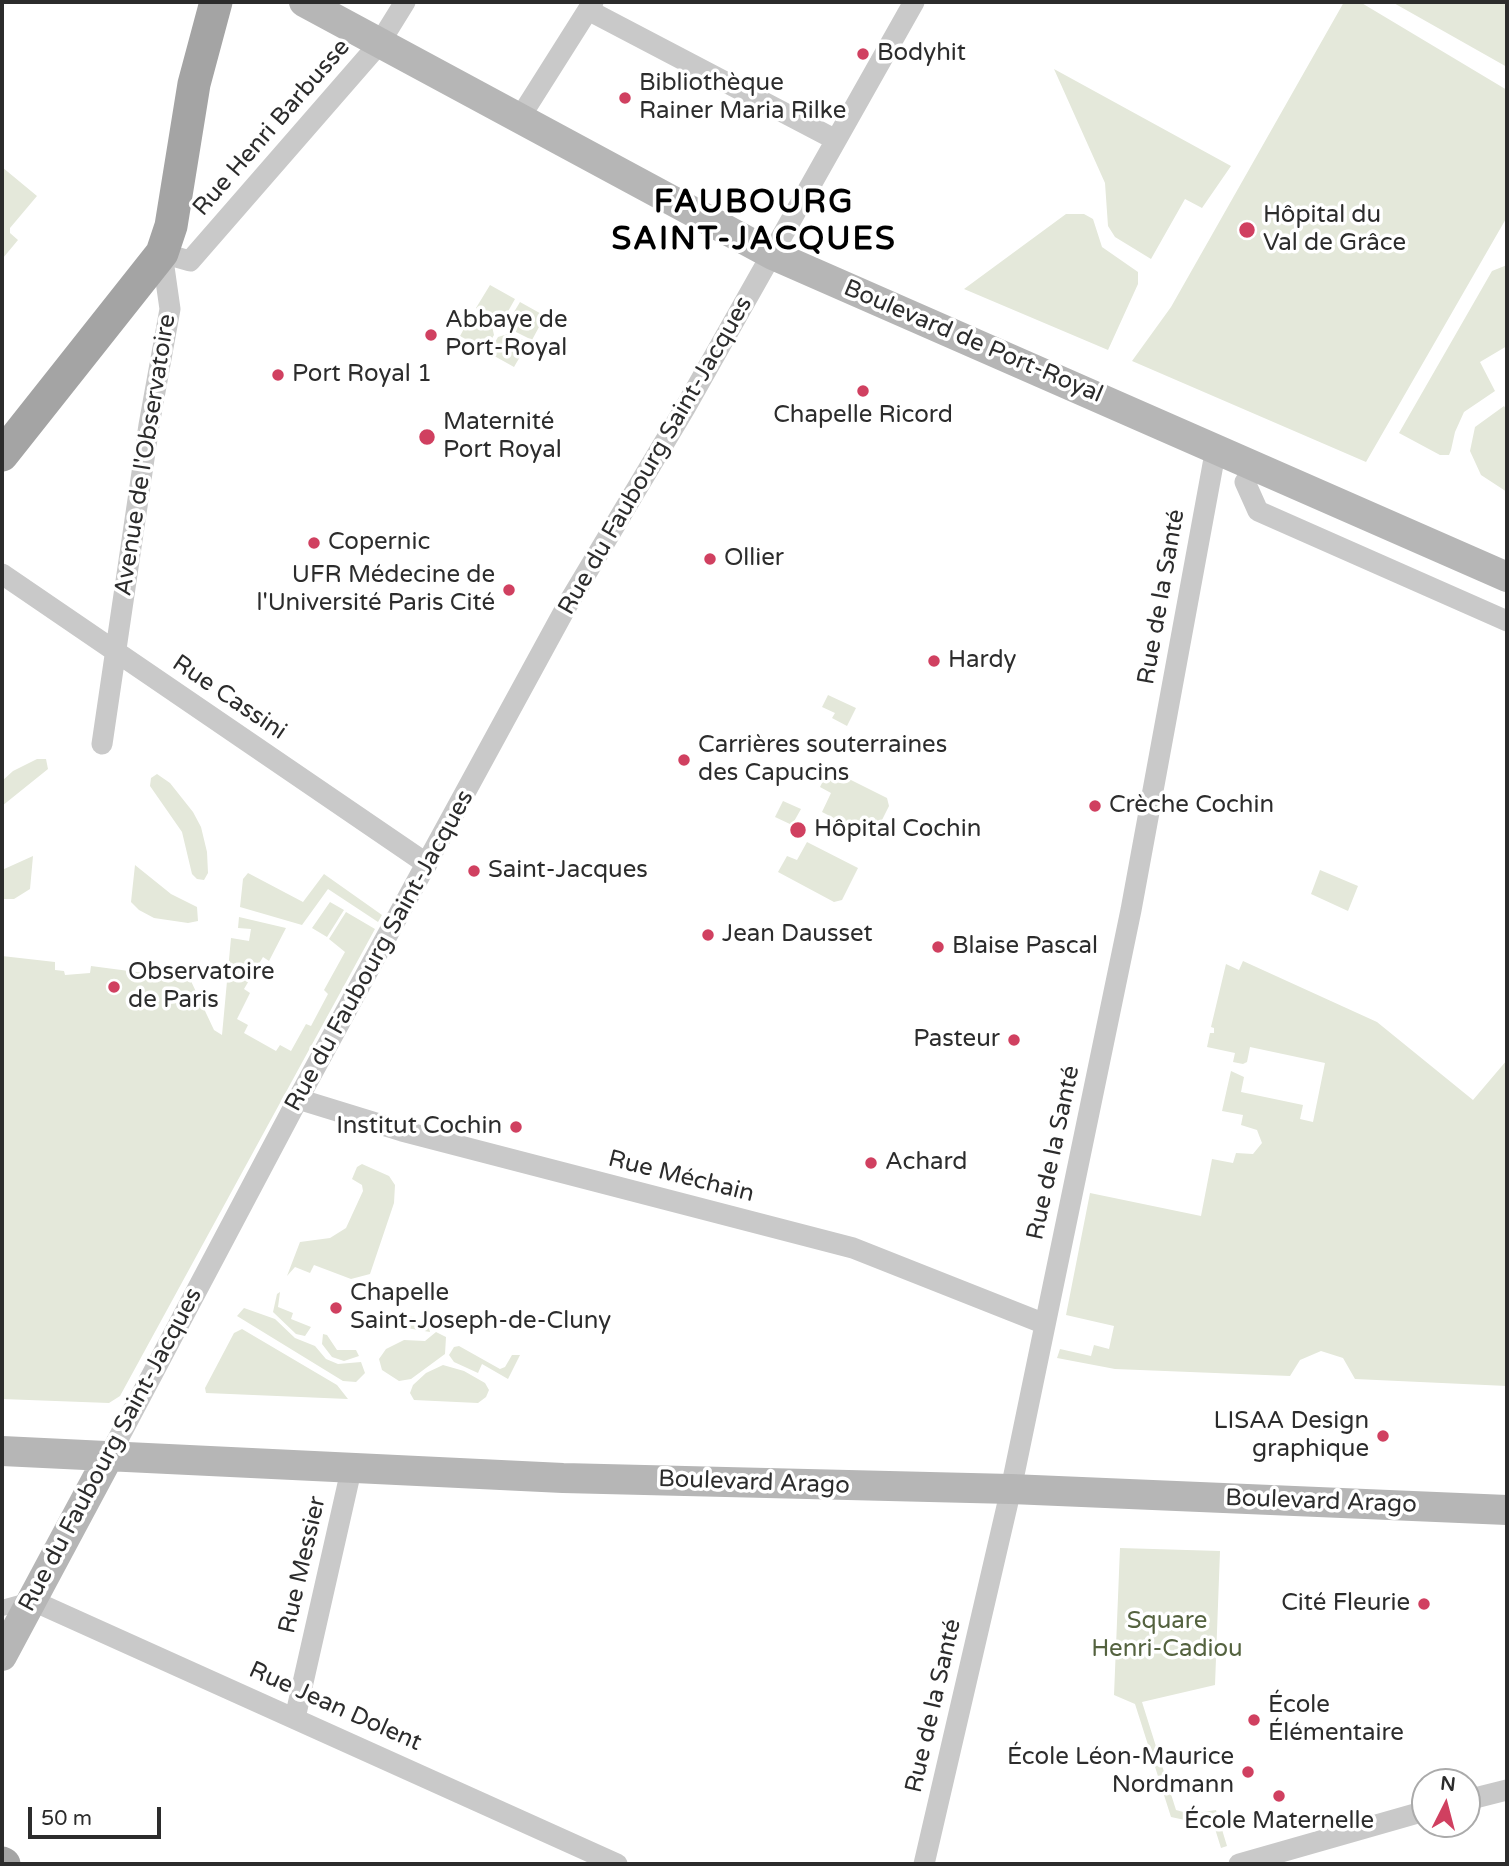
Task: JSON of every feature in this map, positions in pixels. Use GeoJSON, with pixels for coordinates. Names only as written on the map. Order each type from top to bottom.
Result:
{"type":"FeatureCollection","features":[{"type":"Feature","properties":{"kind":"main road","name":"Avenue de l'Observatoire"},"geometry":{"type":"LineString","coordinates":[[190,2],[194,84]]}},
{"type":"Feature","properties":{"kind":"main road","name":"Avenue de l'Observatoire"},"geometry":{"type":"LineString","coordinates":[[162,253],[170,226],[194,84],[216,2]]}},
{"type":"Feature","properties":{"kind":"main road","name":"Boulevard de Port-Royal"},"geometry":{"type":"LineString","coordinates":[[314,4],[379,44],[773,255],[1507,577]]}},
{"type":"Feature","properties":{"kind":"main road"},"geometry":{"type":"LineString","coordinates":[[2,455],[162,253]]}},
{"type":"Feature","properties":{"kind":"main road","name":"Boulevard Arago"},"geometry":{"type":"LineString","coordinates":[[2,1451],[563,1478],[1011,1489],[1507,1510]]}},
{"type":"Feature","properties":{"kind":"main road","name":"Rue du Faubourg Saint-Jacques"},"geometry":{"type":"LineString","coordinates":[[2,1656],[109,1456]]}},
{"type":"Feature","properties":{"kind":"street","name":"Rue Henri Barbusse"},"geometry":{"type":"LineString","coordinates":[[162,253],[190,261],[379,44],[405,2]]}},
{"type":"Feature","properties":{"kind":"street","name":"Rue du Faubourg Saint-Jacques"},"geometry":{"type":"LineString","coordinates":[[109,1456],[298,1099],[609,531],[685,408],[914,2]]}},
{"type":"Feature","properties":{"kind":"street"},"geometry":{"type":"LineString","coordinates":[[519,119],[590,6],[836,140]]}},
{"type":"Feature","properties":{"kind":"street","name":"Avenue de l'Observatoire"},"geometry":{"type":"LineString","coordinates":[[102,744],[149,425],[170,309],[162,253]]}},
{"type":"Feature","properties":{"kind":"street","name":"Rue de la Santé"},"geometry":{"type":"LineString","coordinates":[[925,1864],[1011,1489],[1131,911],[1216,448]]}},
{"type":"Feature","properties":{"kind":"street"},"geometry":{"type":"LineString","coordinates":[[1245,482],[1258,511],[1507,621]]}},
{"type":"Feature","properties":{"kind":"street","name":"Rue Cassini"},"geometry":{"type":"LineString","coordinates":[[2,574],[427,864]]}},
{"type":"Feature","properties":{"kind":"street","name":"Rue Méchain"},"geometry":{"type":"LineString","coordinates":[[298,1099],[402,1131],[853,1248],[1045,1324]]}},
{"type":"Feature","properties":{"kind":"street","name":"Rue Messier"},"geometry":{"type":"LineString","coordinates":[[295,1718],[352,1466]]}},
{"type":"Feature","properties":{"kind":"street"},"geometry":{"type":"LineString","coordinates":[[2,1608],[31,1600]]}},
{"type":"Feature","properties":{"kind":"street","name":"Rue Jean Dolent"},"geometry":{"type":"LineString","coordinates":[[31,1600],[617,1864]]}},
{"type":"Feature","properties":{"kind":"street"},"geometry":{"type":"LineString","coordinates":[[1481,1796],[1507,1790]]}},
{"type":"Feature","properties":{"kind":"street"},"geometry":{"type":"LineString","coordinates":[[1239,1864],[1411,1815]]}},
{"type":"Feature","properties":{"kind":"green space"},"geometry":{"type":"Polygon","coordinates":[[[1344,2],[1360,2],[1507,90],[1507,217],[1366,462],[1132,361],[1171,307],[1344,2]]]}},
{"type":"Feature","properties":{"kind":"green space"},"geometry":{"type":"Polygon","coordinates":[[[1392,2],[1507,2],[1507,67],[1392,2]]]}},
{"type":"Feature","properties":{"kind":"green space"},"geometry":{"type":"Polygon","coordinates":[[[1054,69],[1231,166],[1202,208],[1185,199],[1151,259],[1115,237],[1108,226],[1105,183],[1054,69]]]}},
{"type":"Feature","properties":{"kind":"green space"},"geometry":{"type":"Polygon","coordinates":[[[2,167],[37,196],[10,228],[10,233],[18,240],[3,258],[2,167]]]}},
{"type":"Feature","properties":{"kind":"green space"},"geometry":{"type":"Polygon","coordinates":[[[1066,214],[1084,214],[1093,219],[1102,247],[1138,272],[1138,284],[1108,350],[964,289],[1066,214]]]}},
{"type":"Feature","properties":{"kind":"green space"},"geometry":{"type":"Polygon","coordinates":[[[1507,265],[1507,346],[1480,362],[1495,391],[1464,412],[1449,455],[1440,455],[1399,433],[1492,271],[1507,265]]]}},
{"type":"Feature","properties":{"kind":"green space"},"geometry":{"type":"Polygon","coordinates":[[[490,285],[515,299],[506,315],[494,319],[476,308],[490,285]]]}},
{"type":"Feature","properties":{"kind":"green space"},"geometry":{"type":"Polygon","coordinates":[[[520,302],[545,316],[532,340],[514,331],[511,317],[520,302]]]}},
{"type":"Feature","properties":{"kind":"green space"},"geometry":{"type":"Polygon","coordinates":[[[473,312],[491,322],[494,335],[485,350],[460,336],[473,312]]]}},
{"type":"Feature","properties":{"kind":"green space"},"geometry":{"type":"Polygon","coordinates":[[[511,333],[528,343],[514,367],[489,353],[498,337],[511,333]]]}},
{"type":"Feature","properties":{"kind":"green space"},"geometry":{"type":"Polygon","coordinates":[[[1504,406],[1507,411],[1507,492],[1481,475],[1470,451],[1475,427],[1504,406]]]}},
{"type":"Feature","properties":{"kind":"green space"},"geometry":{"type":"Polygon","coordinates":[[[828,695],[856,708],[847,726],[832,718],[835,713],[822,707],[828,695]]]}},
{"type":"Feature","properties":{"kind":"green space"},"geometry":{"type":"Polygon","coordinates":[[[37,759],[46,759],[48,769],[2,806],[2,781],[13,771],[37,759]]]}},
{"type":"Feature","properties":{"kind":"green space"},"geometry":{"type":"Polygon","coordinates":[[[829,769],[887,798],[889,806],[873,838],[822,812],[831,793],[820,787],[829,769]]]}},
{"type":"Feature","properties":{"kind":"green space"},"geometry":{"type":"Polygon","coordinates":[[[157,774],[170,783],[201,827],[207,852],[208,873],[204,880],[197,879],[192,874],[182,832],[150,786],[151,778],[157,774]]]}},
{"type":"Feature","properties":{"kind":"green space"},"geometry":{"type":"Polygon","coordinates":[[[783,801],[801,809],[792,825],[775,817],[783,801]]]}},
{"type":"Feature","properties":{"kind":"green space"},"geometry":{"type":"Polygon","coordinates":[[[807,842],[858,868],[842,900],[834,902],[778,872],[787,856],[797,860],[807,842]]]}},
{"type":"Feature","properties":{"kind":"green space"},"geometry":{"type":"Polygon","coordinates":[[[33,856],[30,889],[14,899],[2,899],[2,870],[33,856]]]}},
{"type":"Feature","properties":{"kind":"green space"},"geometry":{"type":"Polygon","coordinates":[[[135,865],[171,894],[197,907],[198,921],[188,923],[154,918],[139,910],[131,902],[135,865]]]}},
{"type":"Feature","properties":{"kind":"green space"},"geometry":{"type":"Polygon","coordinates":[[[1320,870],[1358,886],[1348,911],[1311,894],[1320,870]]]}},
{"type":"Feature","properties":{"kind":"green space"},"geometry":{"type":"Polygon","coordinates":[[[248,873],[303,902],[324,874],[382,915],[378,922],[328,889],[302,925],[240,907],[243,879],[248,873]]]}},
{"type":"Feature","properties":{"kind":"green space"},"geometry":{"type":"Polygon","coordinates":[[[330,902],[344,910],[327,937],[312,928],[330,902]]]}},
{"type":"Feature","properties":{"kind":"green space"},"geometry":{"type":"Polygon","coordinates":[[[346,912],[375,929],[120,1396],[109,1403],[2,1399],[2,956],[55,962],[55,970],[64,971],[65,975],[90,973],[91,966],[190,979],[214,1030],[222,1035],[231,938],[249,941],[251,929],[238,928],[239,917],[286,928],[269,961],[263,957],[244,989],[250,993],[237,1019],[248,1025],[244,1033],[276,1051],[280,1045],[291,1051],[306,1024],[311,1026],[328,994],[324,990],[345,952],[329,939],[346,912]]]}},
{"type":"Feature","properties":{"kind":"green space"},"geometry":{"type":"Polygon","coordinates":[[[1243,961],[1377,1022],[1473,1100],[1507,1060],[1507,1386],[1355,1379],[1343,1358],[1321,1351],[1300,1360],[1290,1376],[1115,1369],[1057,1358],[1060,1349],[1091,1356],[1094,1345],[1109,1349],[1114,1326],[1066,1315],[1090,1193],[1201,1216],[1212,1159],[1233,1163],[1236,1153],[1253,1154],[1262,1143],[1257,1130],[1241,1125],[1243,1115],[1222,1111],[1231,1071],[1244,1077],[1241,1092],[1303,1105],[1300,1119],[1313,1122],[1325,1063],[1250,1047],[1247,1062],[1243,1064],[1233,1062],[1235,1053],[1207,1047],[1210,1033],[1214,1033],[1214,1028],[1211,1027],[1226,964],[1239,970],[1243,961]]]}},
{"type":"Feature","properties":{"kind":"green space"},"geometry":{"type":"Polygon","coordinates":[[[362,1164],[389,1176],[395,1185],[394,1203],[370,1274],[351,1279],[314,1265],[310,1273],[295,1267],[287,1276],[300,1242],[330,1238],[346,1228],[363,1191],[362,1185],[352,1179],[357,1167],[362,1164]]]}},
{"type":"Feature","properties":{"kind":"green space"},"geometry":{"type":"Polygon","coordinates":[[[280,1292],[278,1307],[293,1313],[291,1319],[311,1327],[305,1336],[296,1334],[273,1312],[277,1294],[280,1292]]]}},
{"type":"Feature","properties":{"kind":"green space"},"geometry":{"type":"Polygon","coordinates":[[[244,1308],[275,1319],[295,1338],[315,1346],[326,1359],[338,1364],[361,1362],[365,1373],[356,1382],[343,1381],[237,1316],[244,1308]]]}},
{"type":"Feature","properties":{"kind":"green space"},"geometry":{"type":"Polygon","coordinates":[[[398,1314],[405,1317],[407,1314],[429,1327],[430,1332],[401,1327],[404,1320],[398,1314]]]}},
{"type":"Feature","properties":{"kind":"green space"},"geometry":{"type":"Polygon","coordinates":[[[242,1329],[337,1385],[348,1399],[206,1393],[205,1388],[234,1333],[242,1329]]]}},
{"type":"Feature","properties":{"kind":"green space"},"geometry":{"type":"Polygon","coordinates":[[[436,1332],[446,1337],[445,1354],[411,1379],[399,1381],[382,1370],[379,1359],[386,1349],[404,1340],[425,1341],[436,1332]]]}},
{"type":"Feature","properties":{"kind":"green space"},"geometry":{"type":"Polygon","coordinates":[[[323,1334],[327,1335],[337,1350],[356,1350],[359,1356],[344,1361],[332,1357],[322,1344],[323,1334]]]}},
{"type":"Feature","properties":{"kind":"green space"},"geometry":{"type":"Polygon","coordinates":[[[459,1346],[500,1369],[505,1367],[512,1355],[520,1355],[508,1379],[482,1364],[478,1373],[454,1362],[449,1355],[454,1347],[459,1346]]]}},
{"type":"Feature","properties":{"kind":"green space"},"geometry":{"type":"Polygon","coordinates":[[[443,1365],[464,1371],[485,1383],[489,1390],[486,1397],[478,1403],[414,1400],[410,1393],[413,1385],[426,1373],[443,1365]]]}},
{"type":"Feature","properties":{"kind":"green space","name":"Square Henri-Cadiou"},"geometry":{"type":"Polygon","coordinates":[[[1120,1548],[1220,1551],[1215,1685],[1142,1702],[1176,1810],[1191,1814],[1216,1810],[1227,1846],[1221,1848],[1212,1819],[1194,1822],[1171,1817],[1135,1704],[1114,1695],[1120,1548]]]}},
{"type":"Feature","properties":{"kind":"place","name":"Bodyhit"},"geometry":{"type":"Point","coordinates":[863,54]}},
{"type":"Feature","properties":{"kind":"place","name":"Bibliothèque Rainer Maria Rilke"},"geometry":{"type":"Point","coordinates":[625,98]}},
{"type":"Feature","properties":{"kind":"place","name":"Hôpital du Val de Grâce"},"geometry":{"type":"Point","coordinates":[1247,230]}},
{"type":"Feature","properties":{"kind":"place","name":"Abbaye de Port-Royal"},"geometry":{"type":"Point","coordinates":[431,335]}},
{"type":"Feature","properties":{"kind":"place","name":"Port Royal 1"},"geometry":{"type":"Point","coordinates":[278,375]}},
{"type":"Feature","properties":{"kind":"place","name":"Chapelle Ricord"},"geometry":{"type":"Point","coordinates":[863,391]}},
{"type":"Feature","properties":{"kind":"place","name":"Maternité Port Royal"},"geometry":{"type":"Point","coordinates":[427,437]}},
{"type":"Feature","properties":{"kind":"place","name":"Copernic"},"geometry":{"type":"Point","coordinates":[314,543]}},
{"type":"Feature","properties":{"kind":"place","name":"Ollier"},"geometry":{"type":"Point","coordinates":[710,559]}},
{"type":"Feature","properties":{"kind":"place","name":"UFR Médecine de l'Université Paris Cité"},"geometry":{"type":"Point","coordinates":[509,590]}},
{"type":"Feature","properties":{"kind":"place","name":"Hardy"},"geometry":{"type":"Point","coordinates":[934,661]}},
{"type":"Feature","properties":{"kind":"place","name":"Carrières souterraines des Capucins"},"geometry":{"type":"Point","coordinates":[684,760]}},
{"type":"Feature","properties":{"kind":"place","name":"Crèche Cochin"},"geometry":{"type":"Point","coordinates":[1095,806]}},
{"type":"Feature","properties":{"kind":"place","name":"Hôpital Cochin"},"geometry":{"type":"Point","coordinates":[798,830]}},
{"type":"Feature","properties":{"kind":"place","name":"Saint-Jacques"},"geometry":{"type":"Point","coordinates":[474,871]}},
{"type":"Feature","properties":{"kind":"place","name":"Jean Dausset"},"geometry":{"type":"Point","coordinates":[708,935]}},
{"type":"Feature","properties":{"kind":"place","name":"Blaise Pascal"},"geometry":{"type":"Point","coordinates":[938,947]}},
{"type":"Feature","properties":{"kind":"place","name":"Observatoire de Paris"},"geometry":{"type":"Point","coordinates":[114,987]}},
{"type":"Feature","properties":{"kind":"place","name":"Pasteur"},"geometry":{"type":"Point","coordinates":[1014,1040]}},
{"type":"Feature","properties":{"kind":"place","name":"Institut Cochin"},"geometry":{"type":"Point","coordinates":[516,1127]}},
{"type":"Feature","properties":{"kind":"place","name":"Achard"},"geometry":{"type":"Point","coordinates":[871,1163]}},
{"type":"Feature","properties":{"kind":"place","name":"Chapelle Saint-Joseph-de-Cluny"},"geometry":{"type":"Point","coordinates":[336,1308]}},
{"type":"Feature","properties":{"kind":"place","name":"LISAA Design graphique"},"geometry":{"type":"Point","coordinates":[1383,1436]}},
{"type":"Feature","properties":{"kind":"place","name":"Cité Fleurie"},"geometry":{"type":"Point","coordinates":[1424,1604]}},
{"type":"Feature","properties":{"kind":"place","name":"École Élémentaire"},"geometry":{"type":"Point","coordinates":[1254,1720]}},
{"type":"Feature","properties":{"kind":"place","name":"École Léon-Maurice Nordmann"},"geometry":{"type":"Point","coordinates":[1248,1772]}},
{"type":"Feature","properties":{"kind":"place","name":"École Maternelle"},"geometry":{"type":"Point","coordinates":[1279,1796]}},
{"type":"Feature","properties":{"kind":"district","name":"FAUBOURG SAINT-JACQUES"},"geometry":{"type":"Point","coordinates":[754,222]}}]}
